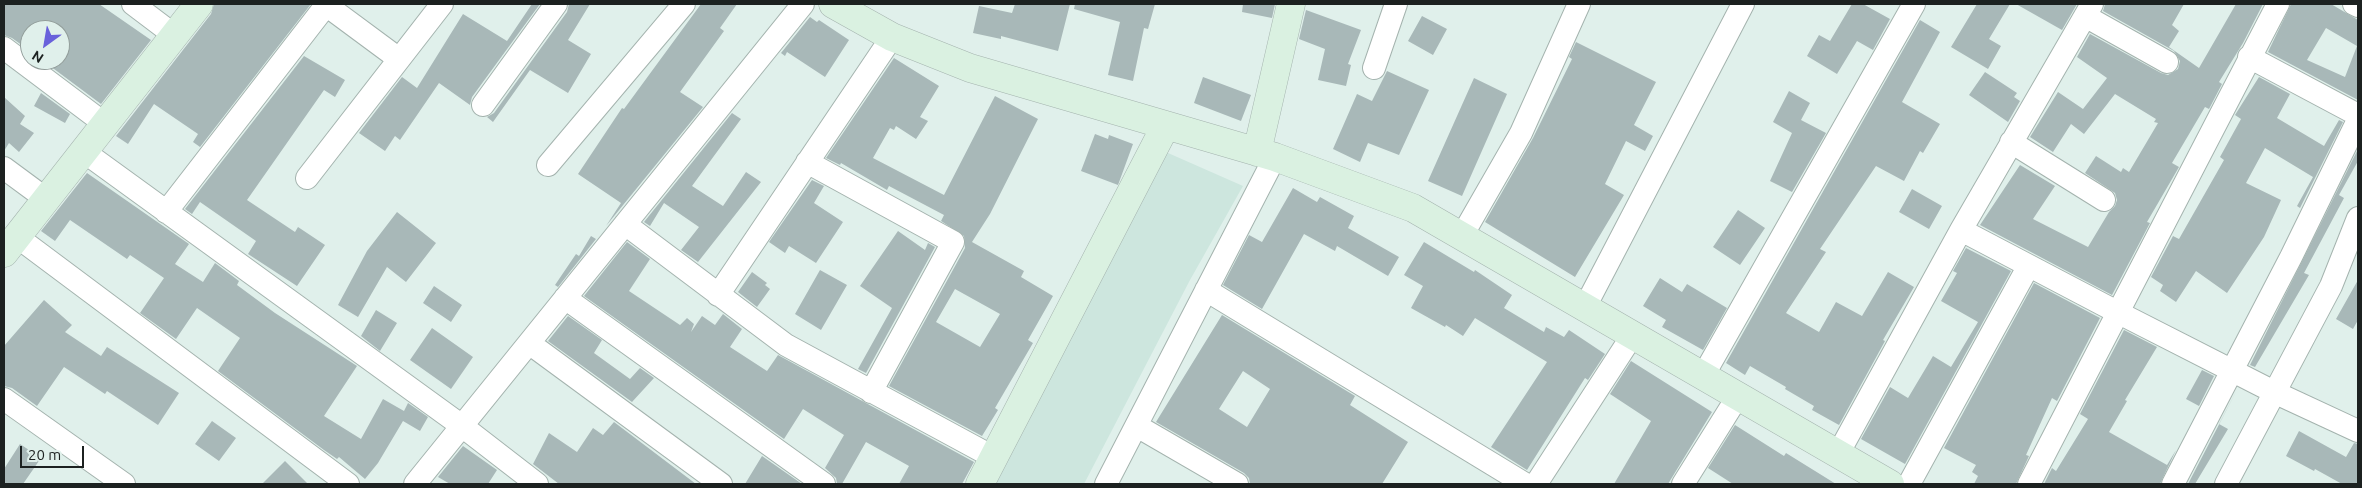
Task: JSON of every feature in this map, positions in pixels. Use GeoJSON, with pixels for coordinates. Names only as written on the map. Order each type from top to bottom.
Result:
{"type":"FeatureCollection","features":[{"type":"Feature","properties":{"kind":"main road"},"geometry":{"type":"LineString","coordinates":[[10,244],[199,4]]}},
{"type":"Feature","properties":{"kind":"main road"},"geometry":{"type":"LineString","coordinates":[[833,4],[892,37],[970,68],[1266,155],[1392,198],[1463,234],[1632,336],[1890,484]]}},
{"type":"Feature","properties":{"kind":"main road"},"geometry":{"type":"LineString","coordinates":[[1266,155],[1291,4]]}},
{"type":"Feature","properties":{"kind":"main road"},"geometry":{"type":"LineString","coordinates":[[980,484],[1166,125]]}},
{"type":"Feature","properties":{"kind":"street"},"geometry":{"type":"LineString","coordinates":[[133,4],[174,35]]}},
{"type":"Feature","properties":{"kind":"street"},"geometry":{"type":"LineString","coordinates":[[307,178],[442,4]]}},
{"type":"Feature","properties":{"kind":"street"},"geometry":{"type":"LineString","coordinates":[[484,105],[556,4]]}},
{"type":"Feature","properties":{"kind":"street"},"geometry":{"type":"LineString","coordinates":[[548,165],[684,4]]}},
{"type":"Feature","properties":{"kind":"street"},"geometry":{"type":"LineString","coordinates":[[415,484],[803,4]]}},
{"type":"Feature","properties":{"kind":"street"},"geometry":{"type":"LineString","coordinates":[[1374,68],[1396,4]]}},
{"type":"Feature","properties":{"kind":"street"},"geometry":{"type":"LineString","coordinates":[[1463,234],[1521,133],[1579,4]]}},
{"type":"Feature","properties":{"kind":"street"},"geometry":{"type":"LineString","coordinates":[[1585,307],[1743,4]]}},
{"type":"Feature","properties":{"kind":"street"},"geometry":{"type":"LineString","coordinates":[[1703,376],[1914,4]]}},
{"type":"Feature","properties":{"kind":"street"},"geometry":{"type":"LineString","coordinates":[[2030,484],[2248,58],[2278,4]]}},
{"type":"Feature","properties":{"kind":"street"},"geometry":{"type":"LineString","coordinates":[[2354,4],[2358,6]]}},
{"type":"Feature","properties":{"kind":"street"},"geometry":{"type":"LineString","coordinates":[[166,212],[327,5],[399,59]]}},
{"type":"Feature","properties":{"kind":"street"},"geometry":{"type":"LineString","coordinates":[[1838,454],[1961,230],[2088,10],[2167,62]]}},
{"type":"Feature","properties":{"kind":"street"},"geometry":{"type":"LineString","coordinates":[[718,295],[892,37]]}},
{"type":"Feature","properties":{"kind":"street"},"geometry":{"type":"LineString","coordinates":[[4,48],[105,124]]}},
{"type":"Feature","properties":{"kind":"street"},"geometry":{"type":"LineString","coordinates":[[2248,58],[2358,114]]}},
{"type":"Feature","properties":{"kind":"street"},"geometry":{"type":"LineString","coordinates":[[2173,484],[2358,120]]}},
{"type":"Feature","properties":{"kind":"street"},"geometry":{"type":"LineString","coordinates":[[2011,142],[2104,200]]}},
{"type":"Feature","properties":{"kind":"street"},"geometry":{"type":"LineString","coordinates":[[83,151],[462,426],[537,484]]}},
{"type":"Feature","properties":{"kind":"street"},"geometry":{"type":"LineString","coordinates":[[1106,484],[1206,290],[1266,155]]}},
{"type":"Feature","properties":{"kind":"street"},"geometry":{"type":"LineString","coordinates":[[808,162],[953,242],[871,392]]}},
{"type":"Feature","properties":{"kind":"street"},"geometry":{"type":"LineString","coordinates":[[4,168],[46,199]]}},
{"type":"Feature","properties":{"kind":"street"},"geometry":{"type":"LineString","coordinates":[[2226,484],[2353,245],[2358,218]]}},
{"type":"Feature","properties":{"kind":"street"},"geometry":{"type":"LineString","coordinates":[[625,224],[786,345],[993,457]]}},
{"type":"Feature","properties":{"kind":"street"},"geometry":{"type":"LineString","coordinates":[[1961,230],[2118,314],[2276,393],[2358,431]]}},
{"type":"Feature","properties":{"kind":"street"},"geometry":{"type":"LineString","coordinates":[[10,244],[348,484]]}},
{"type":"Feature","properties":{"kind":"street"},"geometry":{"type":"LineString","coordinates":[[1909,484],[2028,267]]}},
{"type":"Feature","properties":{"kind":"street"},"geometry":{"type":"LineString","coordinates":[[1206,290],[1525,484]]}},
{"type":"Feature","properties":{"kind":"street"},"geometry":{"type":"LineString","coordinates":[[565,298],[824,484]]}},
{"type":"Feature","properties":{"kind":"street"},"geometry":{"type":"LineString","coordinates":[[1536,484],[1632,336]]}},
{"type":"Feature","properties":{"kind":"street"},"geometry":{"type":"LineString","coordinates":[[529,343],[721,484]]}},
{"type":"Feature","properties":{"kind":"street"},"geometry":{"type":"LineString","coordinates":[[1683,484],[1738,396]]}},
{"type":"Feature","properties":{"kind":"street"},"geometry":{"type":"LineString","coordinates":[[4,399],[124,484]]}},
{"type":"Feature","properties":{"kind":"street"},"geometry":{"type":"LineString","coordinates":[[1137,426],[1237,484]]}},
{"type":"Feature","properties":{"kind":"shaded area"},"geometry":{"type":"Polygon","coordinates":[[[1159,149],[1243,186],[1190,280],[1084,484],[990,484],[1159,149]]]}},
{"type":"Feature","properties":{"kind":"building"},"geometry":{"type":"Polygon","coordinates":[[[4,4],[99,4],[151,40],[101,104],[55,70],[70,70],[70,20],[20,20],[20,44],[4,35],[4,4]]]}},
{"type":"Feature","properties":{"kind":"building"},"geometry":{"type":"Polygon","coordinates":[[[214,4],[311,4],[200,147],[193,142],[198,134],[154,104],[128,144],[116,136],[211,14],[214,4]]]}},
{"type":"Feature","properties":{"kind":"building"},"geometry":{"type":"Polygon","coordinates":[[[532,4],[540,4],[472,97],[470,105],[439,83],[400,140],[395,136],[385,151],[359,133],[402,77],[417,88],[463,14],[507,41],[532,4]]]}},
{"type":"Feature","properties":{"kind":"building"},"geometry":{"type":"Polygon","coordinates":[[[569,4],[590,4],[568,40],[591,54],[568,93],[530,70],[493,122],[487,117],[494,113],[567,12],[569,4]]]}},
{"type":"Feature","properties":{"kind":"building"},"geometry":{"type":"Polygon","coordinates":[[[701,4],[737,4],[720,28],[724,31],[680,92],[703,107],[606,226],[621,203],[578,174],[622,108],[624,109],[701,4]]]}},
{"type":"Feature","properties":{"kind":"building"},"geometry":{"type":"Polygon","coordinates":[[[1015,4],[1070,4],[1058,51],[1001,36],[1001,39],[973,33],[979,6],[1012,13],[1015,4]]]}},
{"type":"Feature","properties":{"kind":"building"},"geometry":{"type":"Polygon","coordinates":[[[1075,4],[1155,4],[1148,29],[1144,28],[1133,81],[1108,75],[1120,22],[1074,9],[1075,4]]]}},
{"type":"Feature","properties":{"kind":"building"},"geometry":{"type":"Polygon","coordinates":[[[1243,4],[1275,4],[1272,18],[1242,12],[1243,4]]]}},
{"type":"Feature","properties":{"kind":"building"},"geometry":{"type":"Polygon","coordinates":[[[1852,4],[1863,4],[1890,19],[1873,50],[1857,41],[1837,74],[1807,56],[1819,35],[1830,41],[1852,4]]]}},
{"type":"Feature","properties":{"kind":"building"},"geometry":{"type":"Polygon","coordinates":[[[1977,4],[2010,4],[1989,39],[2001,46],[1988,69],[1951,47],[1977,4]]]}},
{"type":"Feature","properties":{"kind":"building"},"geometry":{"type":"Polygon","coordinates":[[[2016,4],[2077,4],[2062,30],[2016,4]]]}},
{"type":"Feature","properties":{"kind":"building"},"geometry":{"type":"Polygon","coordinates":[[[2105,4],[2184,4],[2172,25],[2179,31],[2169,47],[2199,68],[2236,4],[2263,4],[2243,43],[2219,82],[2222,84],[2209,109],[2205,107],[2172,163],[2179,167],[2147,222],[2150,223],[2112,295],[1980,225],[2020,165],[2055,186],[2033,219],[2088,247],[2109,212],[2115,206],[2117,200],[2115,193],[2085,173],[2096,156],[2121,172],[2123,168],[2129,172],[2158,123],[2154,122],[2156,119],[2115,94],[2084,134],[2071,124],[2053,152],[2030,137],[2058,92],[2083,109],[2107,78],[2077,57],[2090,34],[2161,73],[2168,75],[2178,69],[2180,61],[2174,51],[2103,11],[2105,4]]]}},
{"type":"Feature","properties":{"kind":"building"},"geometry":{"type":"Polygon","coordinates":[[[2291,4],[2331,4],[2358,20],[2358,100],[2268,52],[2291,4]],[[2326,28],[2307,60],[2345,77],[2357,46],[2326,28]]]}},
{"type":"Feature","properties":{"kind":"building"},"geometry":{"type":"Polygon","coordinates":[[[1306,10],[1361,30],[1348,64],[1351,65],[1346,86],[1318,80],[1325,49],[1299,39],[1306,10]]]}},
{"type":"Feature","properties":{"kind":"building"},"geometry":{"type":"Polygon","coordinates":[[[1422,16],[1447,29],[1433,55],[1408,41],[1422,16]]]}},
{"type":"Feature","properties":{"kind":"building"},"geometry":{"type":"Polygon","coordinates":[[[810,17],[817,22],[819,20],[849,40],[825,77],[787,52],[785,56],[781,53],[810,17]]]}},
{"type":"Feature","properties":{"kind":"building"},"geometry":{"type":"Polygon","coordinates":[[[1920,20],[1940,32],[1902,102],[1940,124],[1923,153],[1920,151],[1904,181],[1876,166],[1820,249],[1826,252],[1786,313],[1819,332],[1836,302],[1862,316],[1888,272],[1914,287],[1883,340],[1885,341],[1839,425],[1812,410],[1814,406],[1750,366],[1745,375],[1726,363],[1920,20]]]}},
{"type":"Feature","properties":{"kind":"building"},"geometry":{"type":"Polygon","coordinates":[[[1576,42],[1656,82],[1634,125],[1653,136],[1645,151],[1626,141],[1605,184],[1624,195],[1575,277],[1485,222],[1533,138],[1572,59],[1569,57],[1576,42]]]}},
{"type":"Feature","properties":{"kind":"building"},"geometry":{"type":"Polygon","coordinates":[[[304,56],[345,80],[335,97],[324,90],[247,200],[295,232],[298,227],[325,245],[297,286],[248,254],[256,241],[200,202],[192,214],[185,209],[304,56]]]}},
{"type":"Feature","properties":{"kind":"building"},"geometry":{"type":"Polygon","coordinates":[[[894,58],[939,86],[920,117],[928,121],[916,139],[896,126],[894,130],[890,128],[873,158],[944,195],[995,96],[1038,119],[990,214],[972,242],[1024,271],[1021,277],[1053,296],[1028,340],[1033,343],[995,408],[998,410],[982,436],[889,386],[965,248],[964,236],[941,221],[944,215],[889,186],[887,190],[841,163],[840,165],[826,158],[894,58]],[[955,289],[936,322],[980,347],[1000,314],[955,289]]]}},
{"type":"Feature","properties":{"kind":"building"},"geometry":{"type":"Polygon","coordinates":[[[1387,71],[1429,90],[1399,155],[1368,143],[1360,162],[1333,149],[1357,94],[1372,101],[1387,71]]]}},
{"type":"Feature","properties":{"kind":"building"},"geometry":{"type":"Polygon","coordinates":[[[1985,72],[2017,93],[2014,97],[2020,101],[2008,122],[1969,95],[1985,72]]]}},
{"type":"Feature","properties":{"kind":"building"},"geometry":{"type":"Polygon","coordinates":[[[1203,77],[1251,95],[1241,121],[1194,103],[1203,77]]]}},
{"type":"Feature","properties":{"kind":"building"},"geometry":{"type":"Polygon","coordinates":[[[2259,77],[2290,94],[2277,118],[2324,146],[2339,120],[2343,122],[2300,208],[2297,206],[2313,177],[2265,148],[2246,183],[2281,200],[2264,237],[2227,293],[2196,271],[2176,302],[2160,291],[2163,285],[2151,277],[2173,236],[2179,239],[2224,160],[2220,157],[2241,119],[2235,115],[2259,77]]]}},
{"type":"Feature","properties":{"kind":"building"},"geometry":{"type":"Polygon","coordinates":[[[1474,78],[1507,94],[1462,196],[1428,181],[1474,78]]]}},
{"type":"Feature","properties":{"kind":"building"},"geometry":{"type":"Polygon","coordinates":[[[1789,91],[1810,103],[1801,120],[1826,133],[1792,192],[1770,181],[1792,133],[1773,122],[1789,91]]]}},
{"type":"Feature","properties":{"kind":"building"},"geometry":{"type":"Polygon","coordinates":[[[41,93],[70,114],[65,123],[34,106],[41,93]]]}},
{"type":"Feature","properties":{"kind":"building"},"geometry":{"type":"Polygon","coordinates":[[[4,97],[25,116],[20,124],[34,133],[19,152],[9,143],[4,151],[4,97]]]}},
{"type":"Feature","properties":{"kind":"building"},"geometry":{"type":"Polygon","coordinates":[[[732,113],[741,119],[692,186],[723,206],[746,172],[761,182],[698,262],[681,250],[699,227],[664,203],[650,226],[644,222],[732,113]]]}},
{"type":"Feature","properties":{"kind":"building"},"geometry":{"type":"Polygon","coordinates":[[[1095,134],[1108,139],[1109,135],[1133,144],[1118,185],[1081,171],[1095,134]]]}},
{"type":"Feature","properties":{"kind":"building"},"geometry":{"type":"Polygon","coordinates":[[[2358,149],[2358,161],[2339,195],[2344,198],[2304,273],[2309,275],[2255,367],[2250,365],[2358,149]]]}},
{"type":"Feature","properties":{"kind":"building"},"geometry":{"type":"Polygon","coordinates":[[[87,173],[189,244],[175,264],[203,282],[215,263],[239,281],[237,285],[275,313],[357,366],[324,416],[361,439],[383,399],[404,411],[408,403],[428,417],[420,431],[403,421],[378,463],[365,479],[339,457],[337,459],[324,450],[218,371],[240,338],[197,308],[176,339],[140,313],[164,278],[130,255],[127,259],[70,220],[55,241],[41,231],[87,173]]]}},
{"type":"Feature","properties":{"kind":"building"},"geometry":{"type":"Polygon","coordinates":[[[812,180],[824,186],[814,203],[843,222],[816,263],[789,246],[785,253],[769,242],[812,180]]]}},
{"type":"Feature","properties":{"kind":"building"},"geometry":{"type":"Polygon","coordinates":[[[1293,188],[1317,202],[1320,197],[1354,216],[1348,228],[1399,257],[1388,276],[1337,246],[1335,251],[1304,234],[1262,309],[1223,285],[1249,235],[1262,242],[1293,188]]]}},
{"type":"Feature","properties":{"kind":"building"},"geometry":{"type":"Polygon","coordinates":[[[1912,189],[1942,206],[1929,229],[1899,212],[1912,189]]]}},
{"type":"Feature","properties":{"kind":"building"},"geometry":{"type":"Polygon","coordinates":[[[1738,210],[1765,228],[1740,265],[1713,247],[1738,210]]]}},
{"type":"Feature","properties":{"kind":"building"},"geometry":{"type":"Polygon","coordinates":[[[397,212],[436,243],[406,282],[387,267],[358,317],[338,305],[367,251],[397,212]]]}},
{"type":"Feature","properties":{"kind":"building"},"geometry":{"type":"Polygon","coordinates":[[[898,231],[925,250],[928,243],[935,247],[866,373],[858,369],[892,308],[860,286],[898,231]]]}},
{"type":"Feature","properties":{"kind":"building"},"geometry":{"type":"Polygon","coordinates":[[[591,236],[596,239],[558,287],[555,285],[576,254],[579,256],[591,236]]]}},
{"type":"Feature","properties":{"kind":"building"},"geometry":{"type":"Polygon","coordinates":[[[627,242],[650,259],[629,291],[680,325],[687,318],[694,324],[691,332],[702,316],[715,325],[723,314],[742,329],[730,347],[767,371],[778,355],[974,462],[962,484],[899,484],[909,466],[866,442],[842,484],[837,484],[836,478],[825,468],[844,435],[803,409],[784,439],[584,296],[627,242]]]}},
{"type":"Feature","properties":{"kind":"building"},"geometry":{"type":"Polygon","coordinates":[[[1424,242],[1474,272],[1475,270],[1512,295],[1504,308],[1544,332],[1546,327],[1564,337],[1569,330],[1605,354],[1588,380],[1585,378],[1527,470],[1491,447],[1547,362],[1475,318],[1463,336],[1446,325],[1445,327],[1411,308],[1423,286],[1404,275],[1424,242]]]}},
{"type":"Feature","properties":{"kind":"building"},"geometry":{"type":"Polygon","coordinates":[[[1966,248],[2011,271],[1905,464],[1861,439],[1890,387],[1908,398],[1933,356],[1951,367],[1978,322],[1941,301],[1957,273],[1953,271],[1966,248]]]}},
{"type":"Feature","properties":{"kind":"building"},"geometry":{"type":"Polygon","coordinates":[[[820,270],[847,285],[821,330],[795,314],[820,270]]]}},
{"type":"Feature","properties":{"kind":"building"},"geometry":{"type":"Polygon","coordinates":[[[752,272],[767,283],[765,285],[770,289],[757,307],[738,292],[752,272]]]}},
{"type":"Feature","properties":{"kind":"building"},"geometry":{"type":"Polygon","coordinates":[[[1660,278],[1682,292],[1687,284],[1727,308],[1703,350],[1662,327],[1666,320],[1643,306],[1660,278]]]}},
{"type":"Feature","properties":{"kind":"building"},"geometry":{"type":"Polygon","coordinates":[[[2358,280],[2358,320],[2353,329],[2336,319],[2358,280]]]}},
{"type":"Feature","properties":{"kind":"building"},"geometry":{"type":"Polygon","coordinates":[[[2034,283],[2100,318],[2057,401],[2052,398],[2026,455],[2029,456],[2016,484],[1974,484],[1978,476],[1972,472],[1976,465],[1944,448],[2034,283]]]}},
{"type":"Feature","properties":{"kind":"building"},"geometry":{"type":"Polygon","coordinates":[[[434,286],[462,305],[451,322],[423,303],[434,286]]]}},
{"type":"Feature","properties":{"kind":"building"},"geometry":{"type":"Polygon","coordinates":[[[44,300],[72,325],[65,332],[101,356],[107,347],[179,393],[158,425],[107,391],[105,394],[64,367],[37,406],[12,388],[4,386],[4,346],[44,300]]]}},
{"type":"Feature","properties":{"kind":"building"},"geometry":{"type":"Polygon","coordinates":[[[376,310],[397,323],[380,351],[361,336],[376,310]]]}},
{"type":"Feature","properties":{"kind":"building"},"geometry":{"type":"Polygon","coordinates":[[[1222,315],[1355,396],[1350,405],[1408,442],[1382,484],[1250,484],[1249,478],[1244,473],[1156,422],[1222,315]],[[1243,371],[1219,409],[1247,427],[1270,389],[1243,371]]]}},
{"type":"Feature","properties":{"kind":"building"},"geometry":{"type":"Polygon","coordinates":[[[568,316],[602,340],[594,353],[630,379],[640,368],[654,378],[632,402],[548,341],[568,316]]]}},
{"type":"Feature","properties":{"kind":"building"},"geometry":{"type":"Polygon","coordinates":[[[432,328],[473,357],[451,389],[410,360],[432,328]]]}},
{"type":"Feature","properties":{"kind":"building"},"geometry":{"type":"Polygon","coordinates":[[[2124,330],[2157,347],[2125,400],[2127,401],[2109,432],[2167,465],[2176,450],[2160,484],[2044,484],[2052,468],[2056,471],[2088,419],[2080,414],[2124,330]]]}},
{"type":"Feature","properties":{"kind":"building"},"geometry":{"type":"Polygon","coordinates":[[[1631,361],[1712,412],[1668,484],[1614,484],[1651,421],[1610,394],[1631,361]]]}},
{"type":"Feature","properties":{"kind":"building"},"geometry":{"type":"Polygon","coordinates":[[[2202,370],[2214,376],[2199,406],[2186,399],[2202,370]]]}},
{"type":"Feature","properties":{"kind":"building"},"geometry":{"type":"Polygon","coordinates":[[[212,421],[236,438],[219,461],[195,444],[212,421]]]}},
{"type":"Feature","properties":{"kind":"building"},"geometry":{"type":"Polygon","coordinates":[[[614,422],[696,484],[559,484],[533,464],[549,433],[577,452],[593,428],[603,435],[614,422]]]}},
{"type":"Feature","properties":{"kind":"building"},"geometry":{"type":"Polygon","coordinates":[[[2219,424],[2228,429],[2195,484],[2188,484],[2219,424]]]}},
{"type":"Feature","properties":{"kind":"building"},"geometry":{"type":"Polygon","coordinates":[[[1735,425],[1784,456],[1786,453],[1836,484],[1733,484],[1708,468],[1735,425]]]}},
{"type":"Feature","properties":{"kind":"building"},"geometry":{"type":"Polygon","coordinates":[[[2299,431],[2346,457],[2354,443],[2358,444],[2358,484],[2342,484],[2286,456],[2299,431]]]}},
{"type":"Feature","properties":{"kind":"building"},"geometry":{"type":"Polygon","coordinates":[[[20,444],[41,458],[23,484],[4,484],[4,469],[20,444]]]}},
{"type":"Feature","properties":{"kind":"building"},"geometry":{"type":"Polygon","coordinates":[[[463,446],[497,470],[488,484],[450,484],[438,477],[463,446]]]}},
{"type":"Feature","properties":{"kind":"building"},"geometry":{"type":"Polygon","coordinates":[[[762,456],[802,484],[745,484],[762,456]]]}},
{"type":"Feature","properties":{"kind":"building"},"geometry":{"type":"Polygon","coordinates":[[[285,461],[308,484],[262,484],[285,461]]]}}]}
